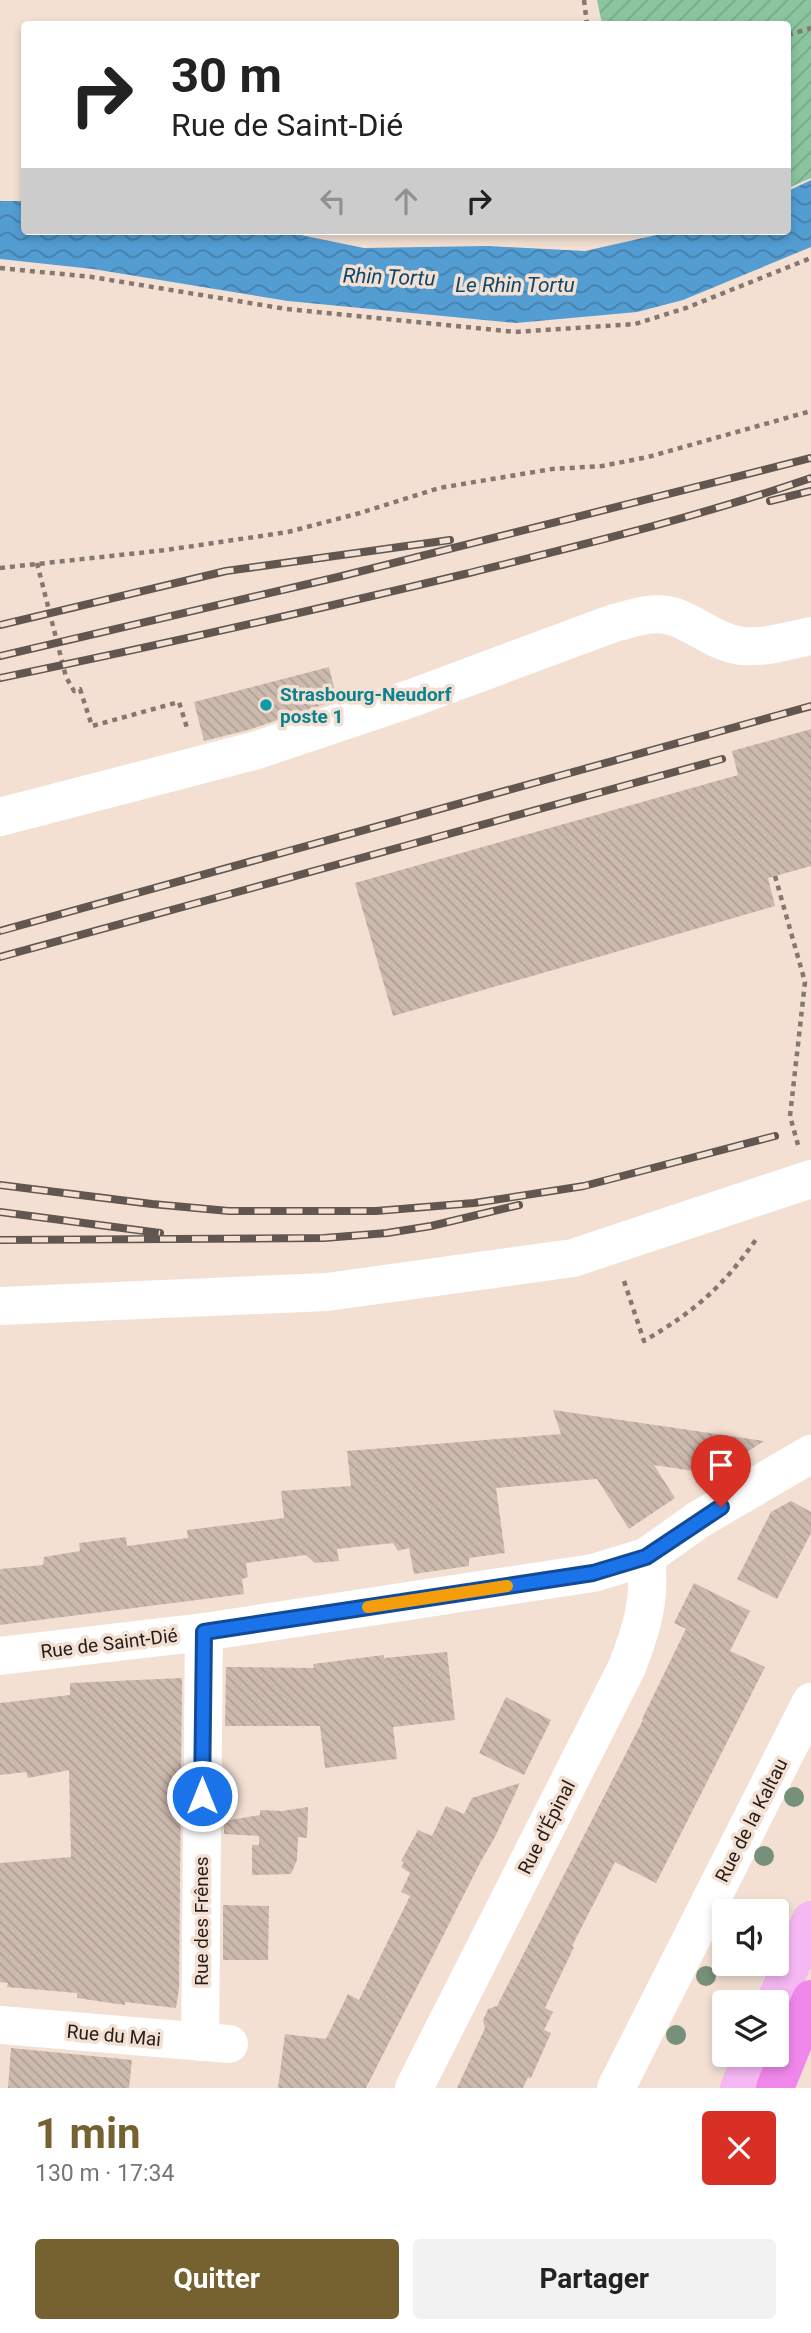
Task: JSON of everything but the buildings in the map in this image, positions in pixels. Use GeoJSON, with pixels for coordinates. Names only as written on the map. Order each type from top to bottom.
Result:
{"type":"FeatureCollection","features":[{"type":"Feature","properties":{"kind":"highway"},"geometry":{"type":"LineString","coordinates":[[775,2088],[811,1999]]}},
{"type":"Feature","properties":{"kind":"main road"},"geometry":{"type":"LineString","coordinates":[[780,1990],[811,1920]]}},
{"type":"Feature","properties":{"kind":"main road"},"geometry":{"type":"LineString","coordinates":[[740,2088],[749,2067]]}},
{"type":"Feature","properties":{"kind":"street"},"geometry":{"type":"LineString","coordinates":[[0,817],[254,751],[412,698],[614,623],[645,615],[670,616],[719,640],[740,646],[768,646],[811,636]]}},
{"type":"Feature","properties":{"kind":"street"},"geometry":{"type":"LineString","coordinates":[[0,1306],[327,1292],[573,1258],[811,1179]]}},
{"type":"Feature","properties":{"kind":"street","name":"Rue de Saint-Dié"},"geometry":{"type":"LineString","coordinates":[[0,1656],[204,1632],[593,1573],[646,1557],[698,1520],[811,1454]]}},
{"type":"Feature","properties":{"kind":"street","name":"Rue d'Épinal"},"geometry":{"type":"LineString","coordinates":[[414,2088],[627,1667],[647,1609],[649,1580],[646,1557]]}},
{"type":"Feature","properties":{"kind":"street","name":"Rue des Frênes"},"geometry":{"type":"LineString","coordinates":[[204,1632],[215,2043]]}},
{"type":"Feature","properties":{"kind":"street","name":"Rue de la Kaltau"},"geometry":{"type":"LineString","coordinates":[[616,2088],[811,1702]]}},
{"type":"Feature","properties":{"kind":"street","name":"Rue du Mai"},"geometry":{"type":"LineString","coordinates":[[0,2025],[215,2043]]}},
{"type":"Feature","properties":{"kind":"path"},"geometry":{"type":"LineString","coordinates":[[584,0],[587,21]]}},
{"type":"Feature","properties":{"kind":"path"},"geometry":{"type":"LineString","coordinates":[[791,34],[811,28]]}},
{"type":"Feature","properties":{"kind":"path"},"geometry":{"type":"LineString","coordinates":[[0,268],[92,277],[286,309],[515,332],[635,324],[686,308],[811,258]]}},
{"type":"Feature","properties":{"kind":"path"},"geometry":{"type":"LineString","coordinates":[[0,568],[166,550],[288,532],[439,488],[552,469],[602,466],[648,457],[811,411]]}},
{"type":"Feature","properties":{"kind":"path"},"geometry":{"type":"LineString","coordinates":[[37,564],[66,677],[74,691],[80,689],[92,726],[179,702],[199,765]]}},
{"type":"Feature","properties":{"kind":"green space"},"geometry":{"type":"Polygon","coordinates":[[[597,0],[811,0],[811,178],[791,187],[791,21],[601,21],[597,0]]]}},
{"type":"Feature","properties":{"kind":"water","name":"Le Rhin Tortu"},"geometry":{"type":"Polygon","coordinates":[[[811,180],[811,247],[683,300],[637,312],[516,323],[288,301],[93,269],[0,259],[0,201],[21,201],[21,235],[301,235],[364,248],[488,246],[585,251],[656,235],[791,235],[791,190],[811,180]]]}},
{"type":"Feature","properties":{"kind":"railway"},"geometry":{"type":"LineString","coordinates":[[0,656],[338,577],[811,458]]}},
{"type":"Feature","properties":{"kind":"railway"},"geometry":{"type":"LineString","coordinates":[[0,678],[465,574],[682,518],[811,478]]}},
{"type":"Feature","properties":{"kind":"railway"},"geometry":{"type":"LineString","coordinates":[[770,501],[811,491]]}},
{"type":"Feature","properties":{"kind":"railway"},"geometry":{"type":"LineString","coordinates":[[0,625],[226,571],[450,540]]}},
{"type":"Feature","properties":{"kind":"railway"},"geometry":{"type":"LineString","coordinates":[[0,931],[811,706]]}},
{"type":"Feature","properties":{"kind":"railway"},"geometry":{"type":"LineString","coordinates":[[0,957],[722,759]]}},
{"type":"Feature","properties":{"kind":"railway"},"geometry":{"type":"LineString","coordinates":[[0,1185],[229,1211],[376,1211],[474,1203],[584,1186],[775,1136]]}},
{"type":"Feature","properties":{"kind":"railway"},"geometry":{"type":"LineString","coordinates":[[0,1240],[324,1238],[431,1226],[519,1205]]}},
{"type":"Feature","properties":{"kind":"railway"},"geometry":{"type":"LineString","coordinates":[[0,1212],[160,1233]]}},
{"type":"Feature","properties":{"kind":"slow traffic"},"geometry":{"type":"LineString","coordinates":[[368,1607],[507,1586]]}},
{"type":"Feature","properties":{"kind":"place","name":"Strasbourg-Neudorf poste 1"},"geometry":{"type":"Point","coordinates":[266,705]}},
{"type":"Feature","properties":{"kind":"route"},"geometry":{"type":"LineString","coordinates":[[202,1796],[204,1632],[593,1573],[622,1566],[646,1557],[721,1507]]}},
{"type":"Feature","properties":{"kind":"water label","name":"Rhin Tortu"},"geometry":{"type":"Point","coordinates":[389,277]}}]}
